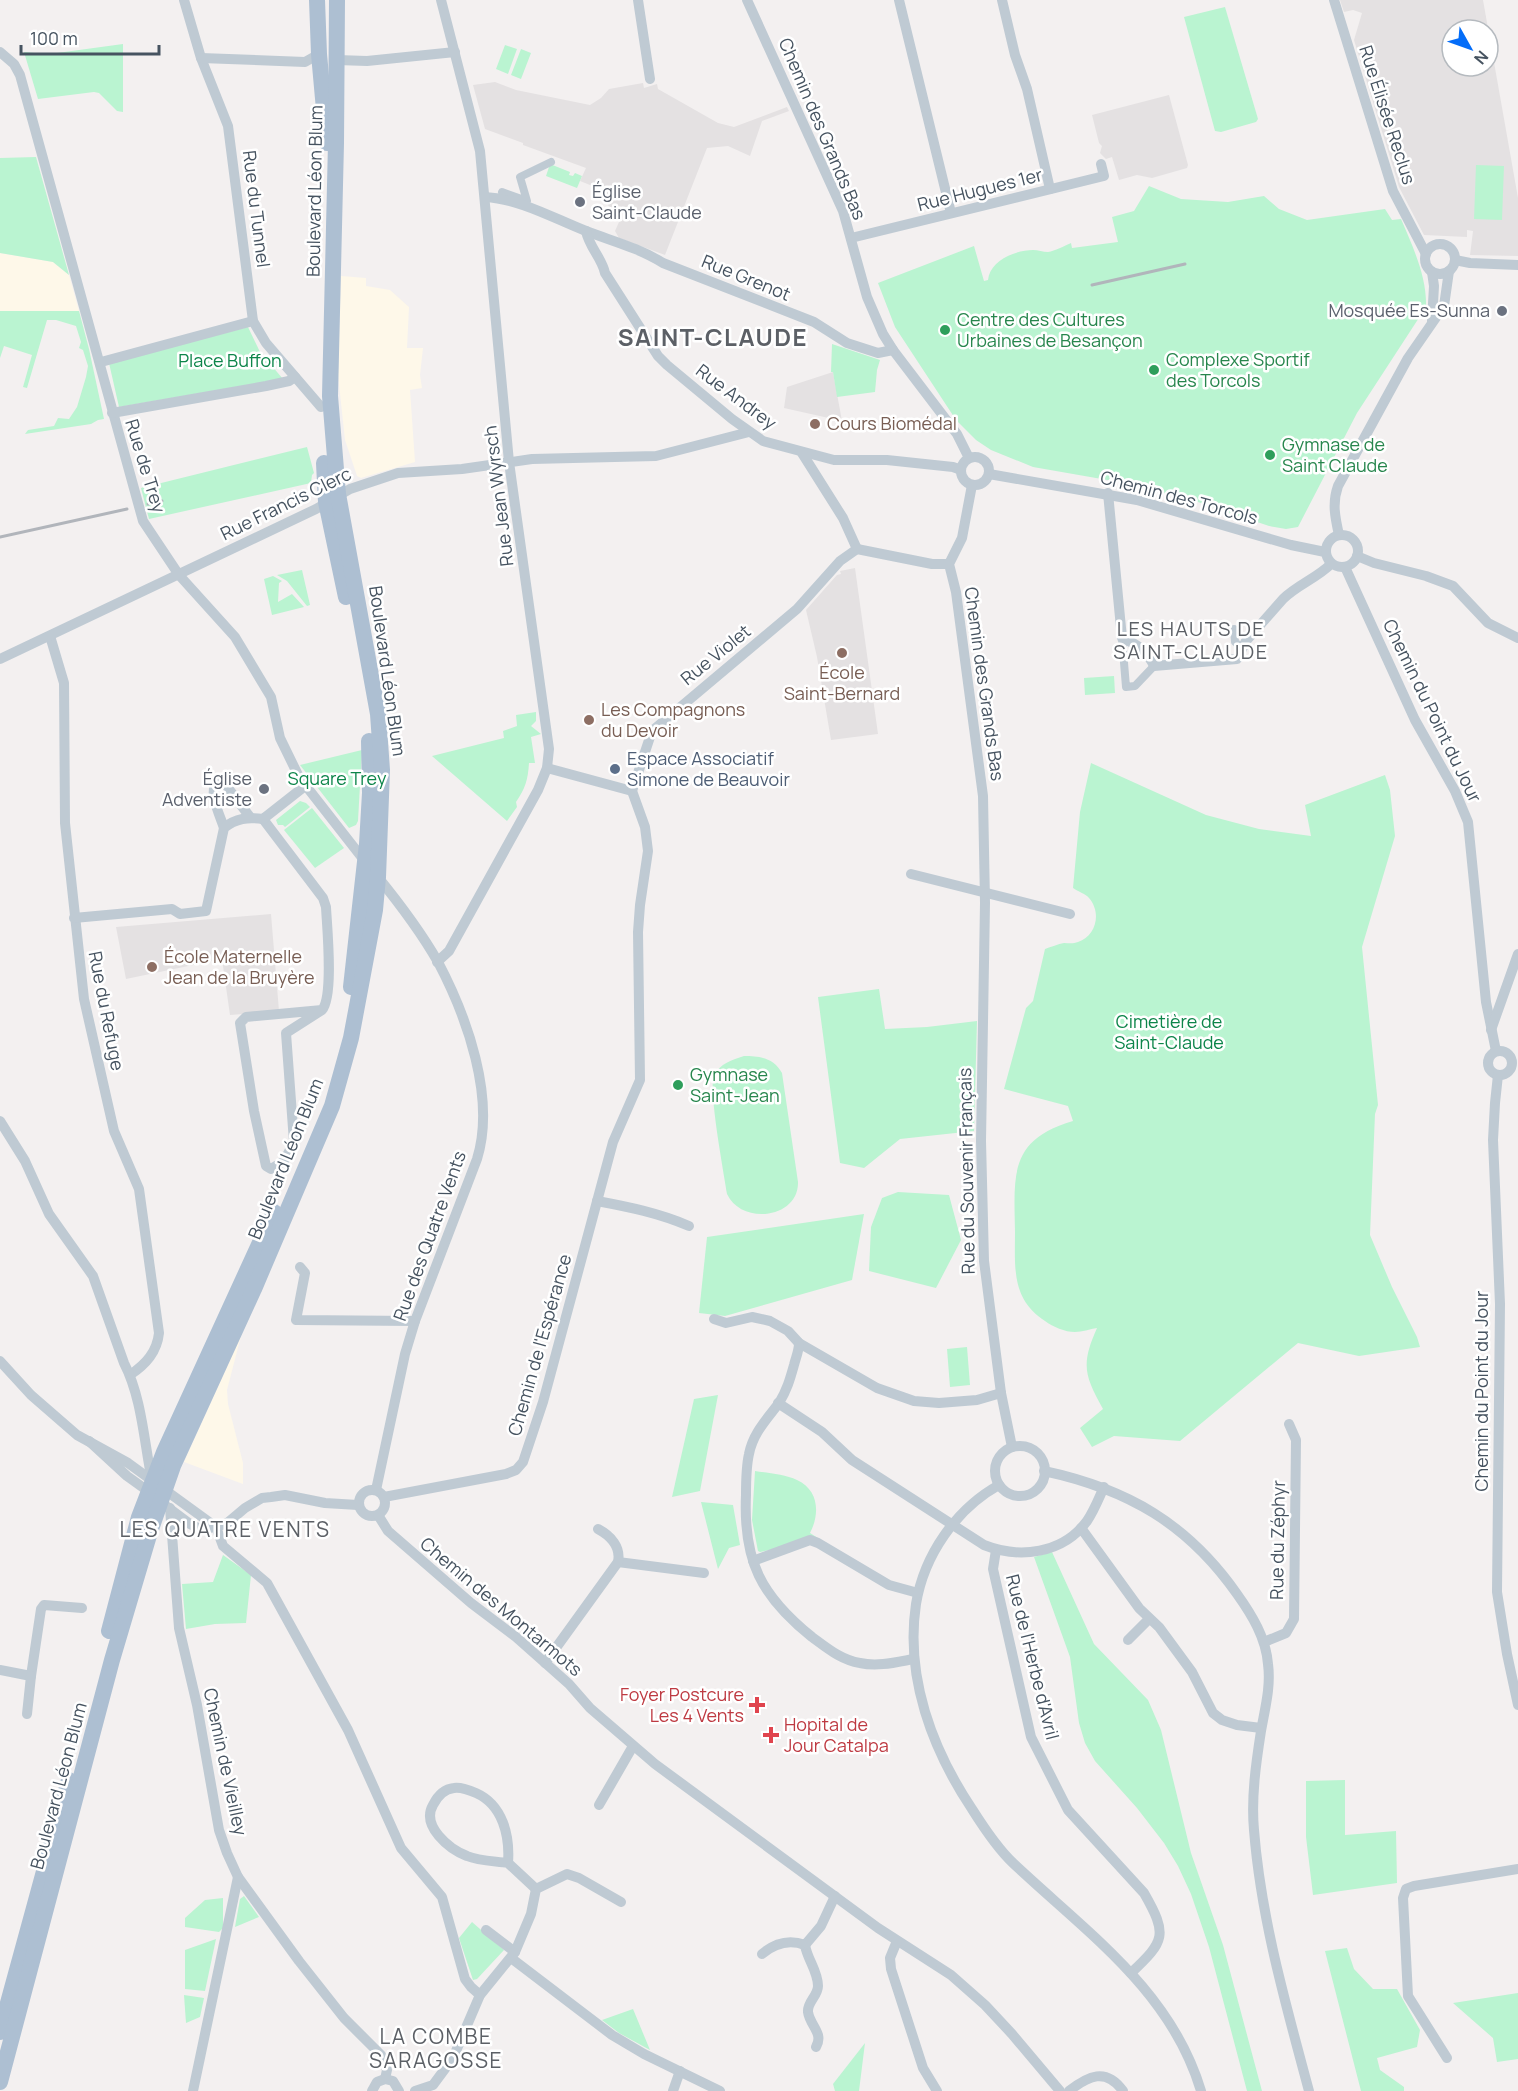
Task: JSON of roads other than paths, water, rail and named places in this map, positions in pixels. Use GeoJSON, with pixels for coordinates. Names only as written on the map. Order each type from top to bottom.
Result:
{"type":"FeatureCollection","features":[{"type":"Feature","properties":{"kind":"main road"},"geometry":{"type":"LineString","coordinates":[[317,0],[319,54],[331,143]]}},
{"type":"Feature","properties":{"kind":"main road","name":"Boulevard Léon Blum"},"geometry":{"type":"LineString","coordinates":[[0,2082],[112,1660],[159,1494],[254,1289],[332,1106],[351,1038],[375,910],[382,770],[378,714],[332,498],[331,143],[326,0]]}},
{"type":"Feature","properties":{"kind":"main road","name":"Boulevard Léon Blum"},"geometry":{"type":"LineString","coordinates":[[0,2032],[139,1517],[159,1494],[164,1450],[225,1322],[323,1100],[341,1035],[352,981],[370,793],[370,758],[367,715],[332,498],[321,407],[331,143],[337,60],[337,0]]}},
{"type":"Feature","properties":{"kind":"street","name":"Rue du Tunnel"},"geometry":{"type":"LineString","coordinates":[[184,0],[201,58],[227,121],[238,190],[253,321],[266,343],[321,407]]}},
{"type":"Feature","properties":{"kind":"street","name":"Rue Jean Wyrsch"},"geometry":{"type":"LineString","coordinates":[[437,962],[449,951],[513,838],[548,768],[549,749],[509,462],[478,142],[441,0]]}},
{"type":"Feature","properties":{"kind":"street"},"geometry":{"type":"LineString","coordinates":[[638,0],[650,79]]}},
{"type":"Feature","properties":{"kind":"street","name":"Chemin des Grands Bas"},"geometry":{"type":"LineString","coordinates":[[747,0],[843,211],[867,297],[883,334],[957,434],[969,459]]}},
{"type":"Feature","properties":{"kind":"street"},"geometry":{"type":"LineString","coordinates":[[899,0],[951,213]]}},
{"type":"Feature","properties":{"kind":"street"},"geometry":{"type":"LineString","coordinates":[[1002,0],[1015,55],[1027,89],[1050,189]]}},
{"type":"Feature","properties":{"kind":"street","name":"Rue Élisée Reclus"},"geometry":{"type":"LineString","coordinates":[[1334,0],[1393,191],[1417,237],[1430,250]]}},
{"type":"Feature","properties":{"kind":"street","name":"Rue de Trey"},"geometry":{"type":"LineString","coordinates":[[0,51],[14,64],[20,75],[143,521],[179,575],[235,637],[264,682],[280,738],[305,786],[378,877],[437,962]]}},
{"type":"Feature","properties":{"kind":"street"},"geometry":{"type":"LineString","coordinates":[[337,60],[351,62],[455,52]]}},
{"type":"Feature","properties":{"kind":"street"},"geometry":{"type":"LineString","coordinates":[[201,58],[305,62],[319,54]]}},
{"type":"Feature","properties":{"kind":"street"},"geometry":{"type":"LineString","coordinates":[[502,192],[527,201],[520,177],[550,162]]}},
{"type":"Feature","properties":{"kind":"street","name":"Rue Hugues 1er"},"geometry":{"type":"LineString","coordinates":[[851,238],[1104,176],[1101,164]]}},
{"type":"Feature","properties":{"kind":"street"},"geometry":{"type":"LineString","coordinates":[[485,197],[501,198],[562,219],[586,231]]}},
{"type":"Feature","properties":{"kind":"street","name":"Rue Andrey"},"geometry":{"type":"LineString","coordinates":[[586,231],[588,242],[604,266],[605,273],[658,356],[749,432],[763,441],[834,460],[887,460],[953,467],[961,470]]}},
{"type":"Feature","properties":{"kind":"street","name":"Rue Grenot"},"geometry":{"type":"LineString","coordinates":[[586,231],[814,322],[847,344],[878,353],[893,350]]}},
{"type":"Feature","properties":{"kind":"street"},"geometry":{"type":"LineString","coordinates":[[1339,535],[1334,514],[1334,498],[1338,486],[1408,358],[1444,306],[1449,271],[1455,260],[1453,251],[1446,245],[1430,250],[1426,264],[1432,272],[1434,303],[1431,324]]}},
{"type":"Feature","properties":{"kind":"street"},"geometry":{"type":"LineString","coordinates":[[1455,260],[1470,263],[1518,265]]}},
{"type":"Feature","properties":{"kind":"street"},"geometry":{"type":"LineString","coordinates":[[1432,272],[1441,274],[1449,271]]}},
{"type":"Feature","properties":{"kind":"street"},"geometry":{"type":"LineString","coordinates":[[100,362],[253,321]]}},
{"type":"Feature","properties":{"kind":"street"},"geometry":{"type":"LineString","coordinates":[[112,413],[266,386],[289,381],[295,377]]}},
{"type":"Feature","properties":{"kind":"street","name":"Rue Francis Clerc"},"geometry":{"type":"LineString","coordinates":[[0,659],[316,509],[332,498],[377,479],[398,473],[462,469],[532,459],[656,456],[749,432]]}},
{"type":"Feature","properties":{"kind":"street"},"geometry":{"type":"LineString","coordinates":[[802,453],[843,518],[857,549],[932,564],[949,564]]}},
{"type":"Feature","properties":{"kind":"street"},"geometry":{"type":"LineString","coordinates":[[969,459],[982,459],[988,465],[989,474],[981,484],[972,485],[965,481],[961,470],[962,465],[969,459]]}},
{"type":"Feature","properties":{"kind":"street","name":"Chemin des Torcols"},"geometry":{"type":"LineString","coordinates":[[989,474],[1108,493],[1291,545],[1325,552]]}},
{"type":"Feature","properties":{"kind":"street","name":"Chemin des Grands Bas"},"geometry":{"type":"LineString","coordinates":[[972,485],[962,537],[949,564],[956,592],[983,796],[985,891]]}},
{"type":"Feature","properties":{"kind":"street"},"geometry":{"type":"LineString","coordinates":[[1108,493],[1126,687],[1135,686],[1154,666],[1237,659],[1241,648],[1289,592],[1322,574],[1331,564]]}},
{"type":"Feature","properties":{"kind":"street"},"geometry":{"type":"LineString","coordinates":[[1339,535],[1348,536],[1356,542],[1355,561],[1346,567],[1331,564],[1325,552],[1330,539],[1339,535]]}},
{"type":"Feature","properties":{"kind":"street","name":"Rue Violet"},"geometry":{"type":"LineString","coordinates":[[632,791],[652,731],[797,609],[840,561],[857,549]]}},
{"type":"Feature","properties":{"kind":"street"},"geometry":{"type":"LineString","coordinates":[[1357,556],[1453,586],[1488,623],[1518,638]]}},
{"type":"Feature","properties":{"kind":"street","name":"Chemin du Point du Jour"},"geometry":{"type":"LineString","coordinates":[[1346,567],[1415,720],[1455,791],[1468,822],[1486,1002],[1496,1051]]}},
{"type":"Feature","properties":{"kind":"street"},"geometry":{"type":"LineString","coordinates":[[1234,629],[1235,642],[1241,648]]}},
{"type":"Feature","properties":{"kind":"street","name":"Rue du Refuge"},"geometry":{"type":"LineString","coordinates":[[50,636],[64,683],[65,823],[84,999],[114,1131],[139,1189],[159,1333],[155,1350],[147,1362],[130,1375]]}},
{"type":"Feature","properties":{"kind":"street"},"geometry":{"type":"LineString","coordinates":[[1122,638],[1141,647],[1149,655],[1154,666]]}},
{"type":"Feature","properties":{"kind":"street","name":"Boulevard Léon Blum"},"geometry":{"type":"LineString","coordinates":[[345,836],[356,837],[362,830],[370,758]]}},
{"type":"Feature","properties":{"kind":"street"},"geometry":{"type":"LineString","coordinates":[[548,768],[632,791]]}},
{"type":"Feature","properties":{"kind":"street"},"geometry":{"type":"LineString","coordinates":[[74,918],[172,909],[180,914],[206,911],[223,843],[224,828],[213,792],[214,784],[218,781],[225,784],[250,817]]}},
{"type":"Feature","properties":{"kind":"street"},"geometry":{"type":"LineString","coordinates":[[263,819],[305,786]]}},
{"type":"Feature","properties":{"kind":"street","name":"Chemin de l'Espérance"},"geometry":{"type":"LineString","coordinates":[[380,1494],[506,1474],[516,1470],[523,1462],[546,1392],[613,1142],[638,1087],[641,1072],[638,932],[648,851],[645,827],[632,791]]}},
{"type":"Feature","properties":{"kind":"street"},"geometry":{"type":"LineString","coordinates":[[224,828],[230,822],[250,817],[263,819],[323,898],[326,907],[329,971],[327,1002],[322,1010],[286,1033],[294,1143],[284,1161],[271,1169],[266,1166],[240,1023],[246,1017],[322,1010]]}},
{"type":"Feature","properties":{"kind":"street"},"geometry":{"type":"LineString","coordinates":[[911,874],[1070,914]]}},
{"type":"Feature","properties":{"kind":"street","name":"Rue du Souvenir Français"},"geometry":{"type":"LineString","coordinates":[[985,891],[981,1141],[982,1235],[986,1285],[1001,1393],[1012,1447]]}},
{"type":"Feature","properties":{"kind":"street"},"geometry":{"type":"LineString","coordinates":[[375,910],[396,902]]}},
{"type":"Feature","properties":{"kind":"street"},"geometry":{"type":"LineString","coordinates":[[1491,1030],[1518,954]]}},
{"type":"Feature","properties":{"kind":"street","name":"Rue des Quatre Vents"},"geometry":{"type":"LineString","coordinates":[[380,1494],[405,1354],[415,1321],[482,1143],[482,1106],[477,1064],[453,994],[437,962]]}},
{"type":"Feature","properties":{"kind":"street"},"geometry":{"type":"LineString","coordinates":[[1486,1002],[1501,1002]]}},
{"type":"Feature","properties":{"kind":"street"},"geometry":{"type":"LineString","coordinates":[[1496,1051],[1508,1053],[1512,1060],[1509,1071],[1498,1075],[1491,1072],[1488,1064],[1490,1056],[1496,1051]]}},
{"type":"Feature","properties":{"kind":"street","name":"Chemin du Point du Jour"},"geometry":{"type":"LineString","coordinates":[[1498,1075],[1494,1103],[1493,1140],[1500,1304],[1497,1592],[1505,1646],[1518,1705]]}},
{"type":"Feature","properties":{"kind":"street","name":"Chemin de Vieilley"},"geometry":{"type":"LineString","coordinates":[[0,1121],[25,1161],[49,1214],[93,1276],[130,1375],[159,1494],[179,1628],[197,1705],[219,1830],[238,1877],[329,2001],[381,2055],[387,2070],[385,2079]]}},
{"type":"Feature","properties":{"kind":"street"},"geometry":{"type":"LineString","coordinates":[[597,1201],[631,1207],[689,1226]]}},
{"type":"Feature","properties":{"kind":"street"},"geometry":{"type":"LineString","coordinates":[[300,1267],[305,1273],[295,1325],[415,1321]]}},
{"type":"Feature","properties":{"kind":"street"},"geometry":{"type":"LineString","coordinates":[[714,1319],[726,1323],[752,1317],[770,1321],[788,1331],[799,1343],[877,1388],[914,1401],[939,1403],[977,1400],[1001,1393]]}},
{"type":"Feature","properties":{"kind":"street"},"geometry":{"type":"LineString","coordinates":[[799,1343],[792,1377],[755,1437],[749,1454],[745,1528],[753,1561],[764,1585],[781,1610],[829,1650],[844,1658],[874,1665],[914,1659]]}},
{"type":"Feature","properties":{"kind":"street"},"geometry":{"type":"LineString","coordinates":[[0,1361],[31,1395],[77,1435],[89,1441],[127,1476],[216,1527],[223,1546],[267,1584],[348,1730],[401,1848],[442,1897],[465,1979],[480,1995]]}},
{"type":"Feature","properties":{"kind":"street"},"geometry":{"type":"LineString","coordinates":[[778,1403],[822,1432],[852,1460],[984,1545],[996,1550],[1023,1553],[1042,1551],[1058,1545],[1081,1528],[1094,1509],[1104,1487]]}},
{"type":"Feature","properties":{"kind":"street","name":"Rue du Zéphyr"},"geometry":{"type":"LineString","coordinates":[[1264,1642],[1286,1633],[1294,1619],[1296,1440],[1289,1424]]}},
{"type":"Feature","properties":{"kind":"street"},"geometry":{"type":"LineString","coordinates":[[1020,1446],[1035,1451],[1040,1457],[1044,1471],[1039,1487],[1025,1495],[1010,1494],[999,1485],[996,1478],[996,1463],[1005,1451],[1020,1446]]}},
{"type":"Feature","properties":{"kind":"street"},"geometry":{"type":"LineString","coordinates":[[1044,1471],[1104,1487],[1150,1510],[1203,1551],[1248,1609],[1264,1642],[1269,1665],[1268,1698],[1255,1778],[1253,1826],[1258,1880],[1275,1965],[1309,2091]]}},
{"type":"Feature","properties":{"kind":"street"},"geometry":{"type":"LineString","coordinates":[[999,1485],[984,1493],[951,1524],[930,1558],[918,1593],[913,1625],[914,1659],[926,1718],[944,1763],[975,1814],[1012,1861],[1131,1973],[1158,2005],[1177,2034],[1190,2060],[1201,2091]]}},
{"type":"Feature","properties":{"kind":"street"},"geometry":{"type":"LineString","coordinates":[[367,1490],[380,1494],[385,1505],[378,1515],[369,1516],[365,1515],[358,1505],[363,1492],[367,1490]]}},
{"type":"Feature","properties":{"kind":"street"},"geometry":{"type":"LineString","coordinates":[[159,1494],[190,1524],[202,1530],[226,1524],[245,1508],[262,1498],[285,1495],[325,1503],[358,1505]]}},
{"type":"Feature","properties":{"kind":"street","name":"Chemin des Montarmots"},"geometry":{"type":"LineString","coordinates":[[378,1515],[388,1531],[569,1684],[590,1708],[633,1746],[897,1941],[951,1975],[985,2005],[1060,2091]]}},
{"type":"Feature","properties":{"kind":"street"},"geometry":{"type":"LineString","coordinates":[[1081,1528],[1112,1572],[1149,1619],[1159,1627],[1192,1672],[1213,1713],[1229,1723],[1262,1728]]}},
{"type":"Feature","properties":{"kind":"street"},"geometry":{"type":"LineString","coordinates":[[545,1663],[618,1562],[615,1543],[598,1529]]}},
{"type":"Feature","properties":{"kind":"street"},"geometry":{"type":"LineString","coordinates":[[753,1561],[810,1540],[889,1585],[918,1593]]}},
{"type":"Feature","properties":{"kind":"street","name":"Rue de l'Herbe d'Avril"},"geometry":{"type":"LineString","coordinates":[[996,1550],[993,1569],[1031,1737],[1068,1810],[1144,1893],[1160,1930],[1160,1941],[1156,1948],[1131,1973]]}},
{"type":"Feature","properties":{"kind":"street"},"geometry":{"type":"LineString","coordinates":[[618,1562],[704,1573]]}},
{"type":"Feature","properties":{"kind":"street"},"geometry":{"type":"LineString","coordinates":[[27,1714],[41,1609],[44,1605],[82,1608]]}},
{"type":"Feature","properties":{"kind":"street"},"geometry":{"type":"LineString","coordinates":[[1128,1641],[1149,1619]]}},
{"type":"Feature","properties":{"kind":"street"},"geometry":{"type":"LineString","coordinates":[[0,1670],[31,1676]]}},
{"type":"Feature","properties":{"kind":"street"},"geometry":{"type":"LineString","coordinates":[[599,1805],[633,1746]]}},
{"type":"Feature","properties":{"kind":"street"},"geometry":{"type":"LineString","coordinates":[[508,1863],[506,1830],[490,1801],[466,1789],[455,1787],[440,1794],[430,1810],[431,1825],[445,1841],[465,1855],[508,1863],[536,1889]]}},
{"type":"Feature","properties":{"kind":"street"},"geometry":{"type":"LineString","coordinates":[[1447,2058],[1408,1996],[1403,1898],[1406,1889],[1518,1869]]}},
{"type":"Feature","properties":{"kind":"street"},"geometry":{"type":"LineString","coordinates":[[536,1889],[567,1874],[579,1878],[621,1902]]}},
{"type":"Feature","properties":{"kind":"street"},"geometry":{"type":"LineString","coordinates":[[193,2091],[238,1877]]}},
{"type":"Feature","properties":{"kind":"street"},"geometry":{"type":"LineString","coordinates":[[415,2091],[435,2088],[453,2058],[480,1995],[494,1975],[513,1955],[531,1914],[536,1889]]}},
{"type":"Feature","properties":{"kind":"street"},"geometry":{"type":"LineString","coordinates":[[816,2047],[820,2039],[808,2013],[808,2006],[816,1996],[818,1987],[816,1976],[806,1955],[805,1945],[821,1926],[836,1896]]}},
{"type":"Feature","properties":{"kind":"street"},"geometry":{"type":"LineString","coordinates":[[486,1930],[513,1955],[612,2035],[644,2054],[720,2091]]}},
{"type":"Feature","properties":{"kind":"street"},"geometry":{"type":"LineString","coordinates":[[762,1954],[779,1943],[794,1941],[805,1945]]}},
{"type":"Feature","properties":{"kind":"street"},"geometry":{"type":"LineString","coordinates":[[897,1941],[890,1958],[891,1969],[924,2068],[937,2091]]}},
{"type":"Feature","properties":{"kind":"street"},"geometry":{"type":"LineString","coordinates":[[674,2091],[680,2071]]}},
{"type":"Feature","properties":{"kind":"street"},"geometry":{"type":"LineString","coordinates":[[1069,2091],[1085,2078],[1098,2076],[1113,2080],[1123,2091]]}},
{"type":"Feature","properties":{"kind":"street"},"geometry":{"type":"LineString","coordinates":[[372,2091],[377,2082],[385,2079],[393,2081],[399,2091]]}},
{"type":"Feature","properties":{"kind":"railway"},"geometry":{"type":"LineString","coordinates":[[1092,285],[1185,264]]}},
{"type":"Feature","properties":{"kind":"railway"},"geometry":{"type":"LineString","coordinates":[[148,504],[162,501]]}},
{"type":"Feature","properties":{"kind":"railway"},"geometry":{"type":"LineString","coordinates":[[0,537],[127,509]]}},
{"type":"Feature","properties":{"kind":"place","name":"Église Saint-Claude"},"geometry":{"type":"Point","coordinates":[580,202]}},
{"type":"Feature","properties":{"kind":"place","name":"Mosquée Es-Sunna"},"geometry":{"type":"Point","coordinates":[1502,311]}},
{"type":"Feature","properties":{"kind":"place","name":"Centre des Cultures Urbaines de Besançon"},"geometry":{"type":"Point","coordinates":[945,330]}},
{"type":"Feature","properties":{"kind":"place","name":"Complexe Sportif des Torcols"},"geometry":{"type":"Point","coordinates":[1154,370]}},
{"type":"Feature","properties":{"kind":"place","name":"Cours Biomédal"},"geometry":{"type":"Point","coordinates":[815,424]}},
{"type":"Feature","properties":{"kind":"place","name":"Gymnase de Saint Claude"},"geometry":{"type":"Point","coordinates":[1270,455]}},
{"type":"Feature","properties":{"kind":"place","name":"École Saint-Bernard"},"geometry":{"type":"Point","coordinates":[842,653]}},
{"type":"Feature","properties":{"kind":"place","name":"Les Compagnons du Devoir"},"geometry":{"type":"Point","coordinates":[589,720]}},
{"type":"Feature","properties":{"kind":"place","name":"Espace Associatif Simone de Beauvoir"},"geometry":{"type":"Point","coordinates":[615,769]}},
{"type":"Feature","properties":{"kind":"place","name":"Église Adventiste"},"geometry":{"type":"Point","coordinates":[264,789]}},
{"type":"Feature","properties":{"kind":"place","name":"École Maternelle Jean de la Bruyère"},"geometry":{"type":"Point","coordinates":[152,967]}},
{"type":"Feature","properties":{"kind":"place","name":"Gymnase Saint-Jean"},"geometry":{"type":"Point","coordinates":[678,1085]}},
{"type":"Feature","properties":{"kind":"place","name":"Foyer Postcure Les 4 Vents"},"geometry":{"type":"Point","coordinates":[757,1705]}},
{"type":"Feature","properties":{"kind":"place","name":"Hopital de Jour Catalpa"},"geometry":{"type":"Point","coordinates":[771,1735]}},
{"type":"Feature","properties":{"kind":"district","name":"SAINT-CLAUDE"},"geometry":{"type":"Point","coordinates":[713,338]}},
{"type":"Feature","properties":{"kind":"district","name":"LES HAUTS DE SAINT-CLAUDE"},"geometry":{"type":"Point","coordinates":[1191,640]}},
{"type":"Feature","properties":{"kind":"district","name":"LES QUATRE VENTS"},"geometry":{"type":"Point","coordinates":[225,1530]}},
{"type":"Feature","properties":{"kind":"district","name":"LA COMBE SARAGOSSE"},"geometry":{"type":"Point","coordinates":[436,2049]}},
{"type":"Feature","properties":{"kind":"park label","name":"Place Buffon"},"geometry":{"type":"Point","coordinates":[230,361]}},
{"type":"Feature","properties":{"kind":"park label","name":"Square Trey"},"geometry":{"type":"Point","coordinates":[337,779]}},
{"type":"Feature","properties":{"kind":"park label","name":"Cimetière de Saint-Claude"},"geometry":{"type":"Point","coordinates":[1169,1032]}}]}
